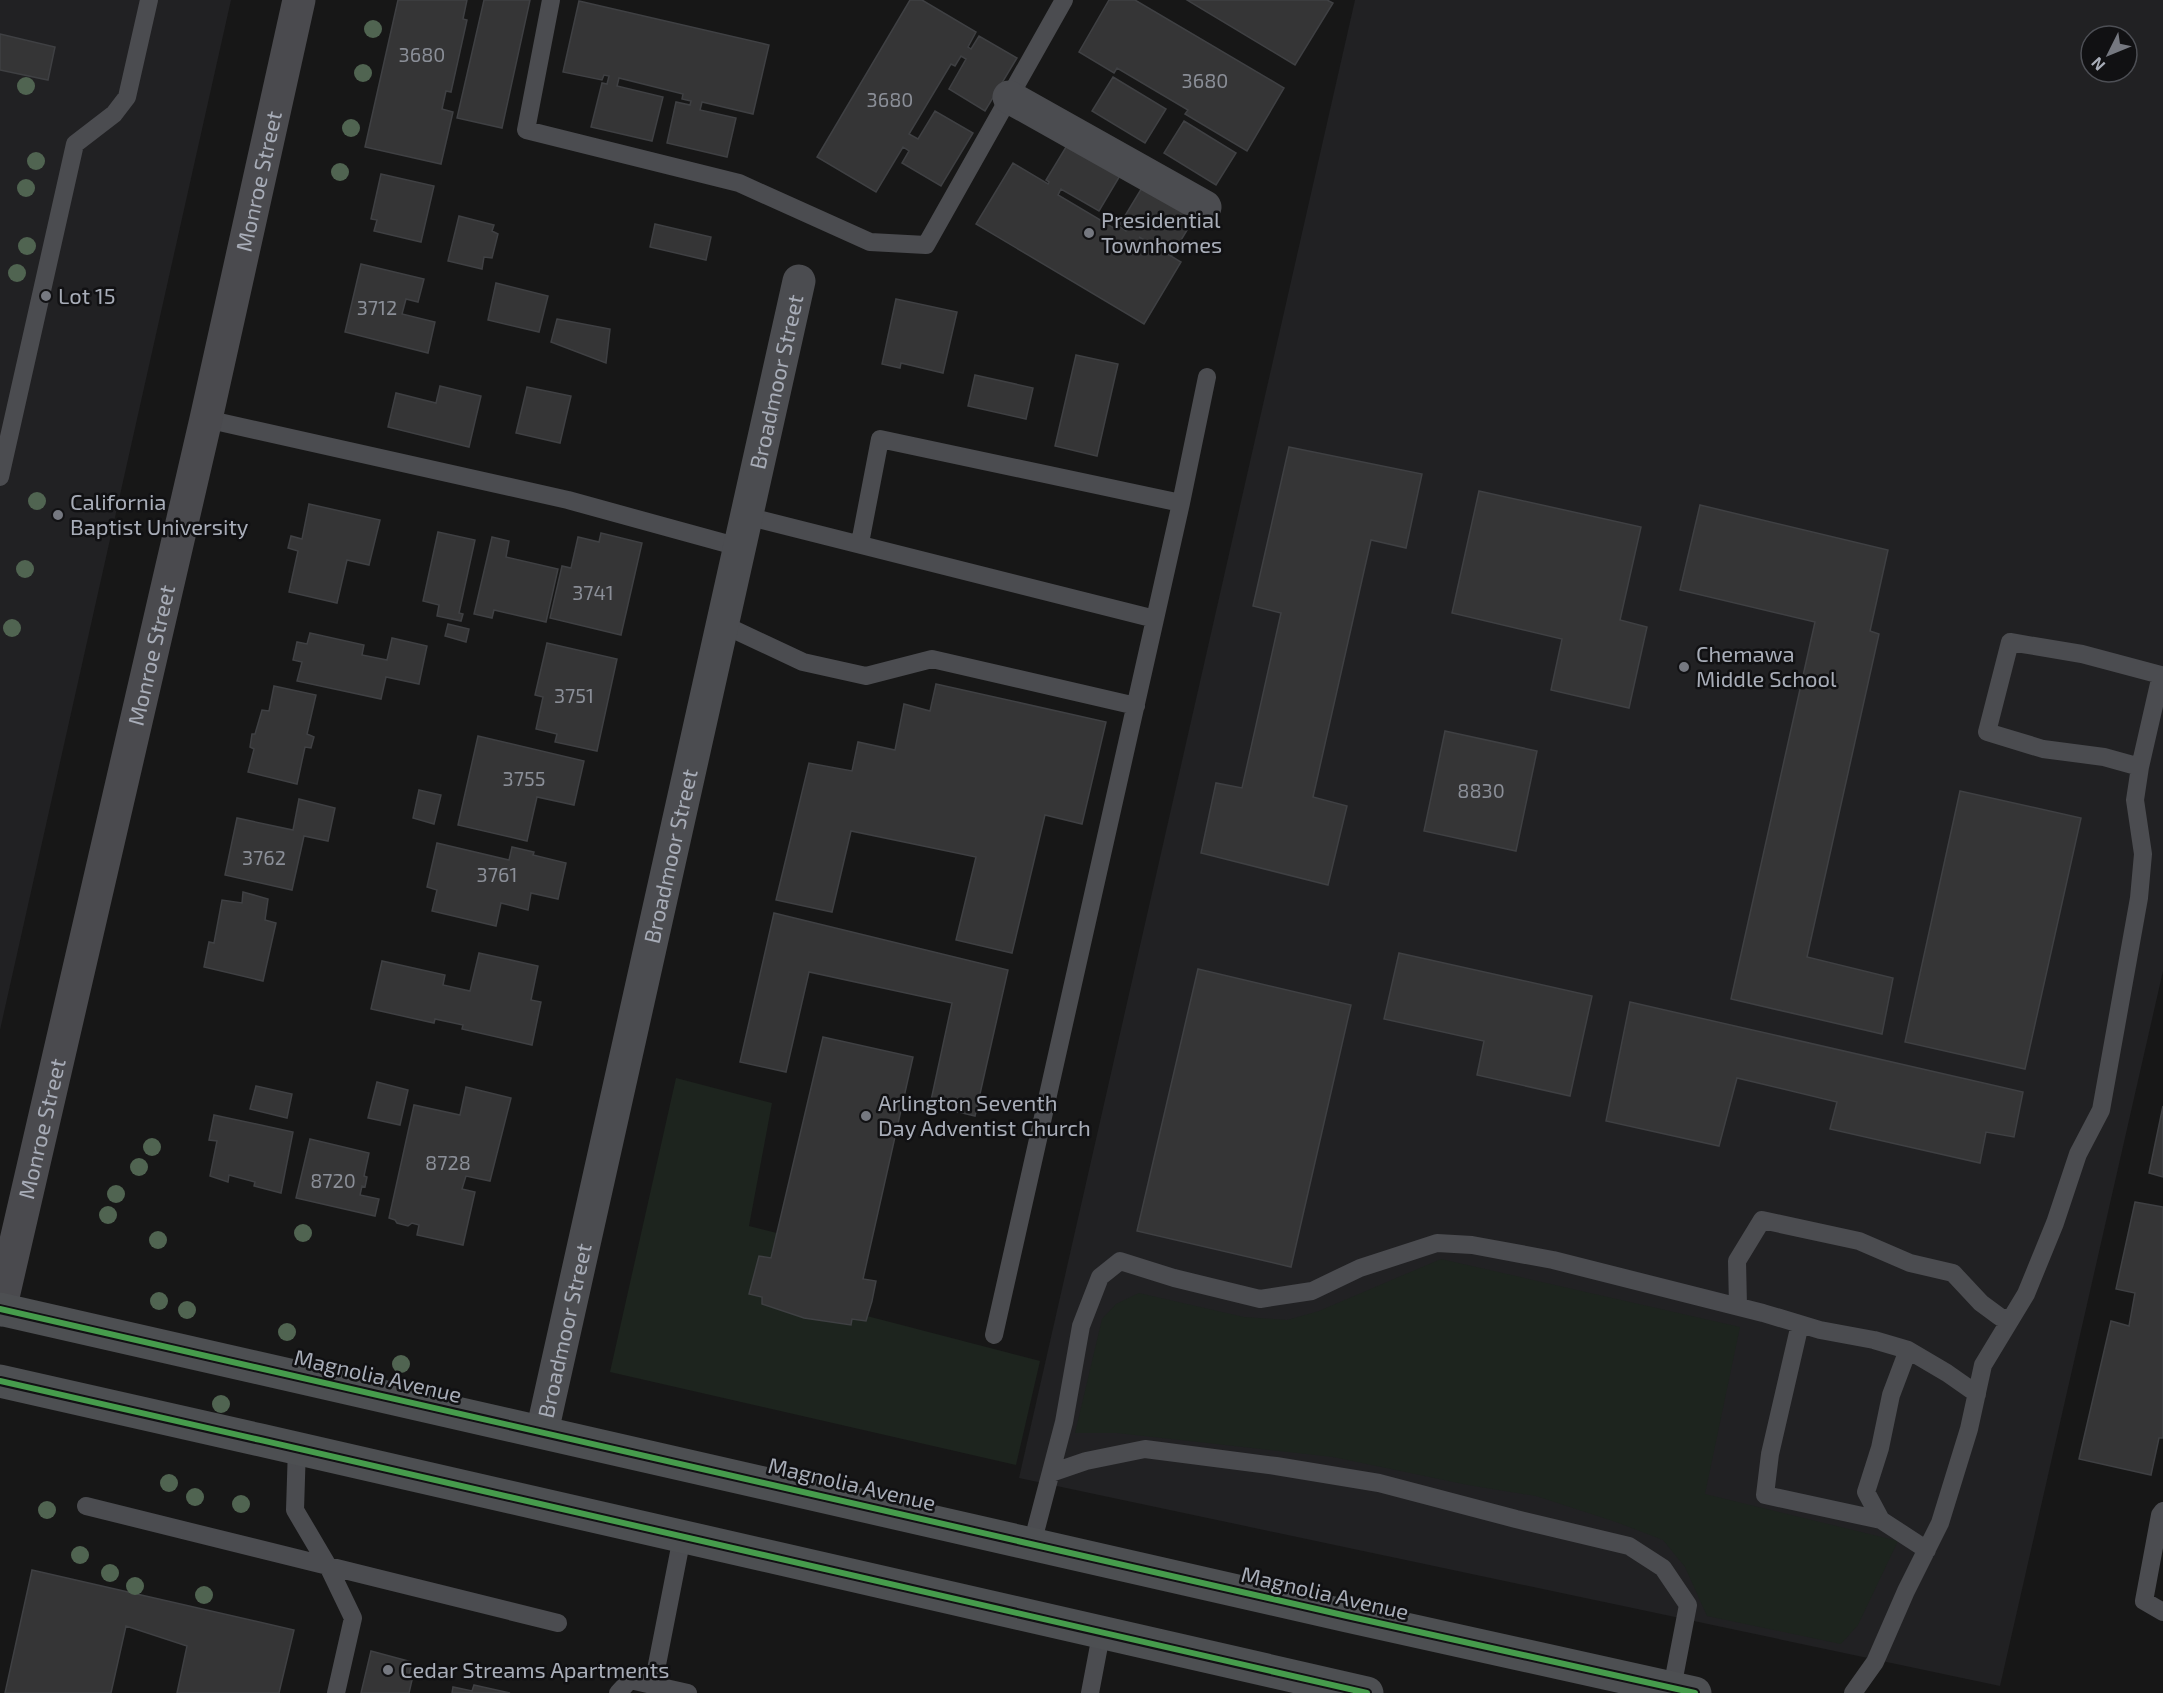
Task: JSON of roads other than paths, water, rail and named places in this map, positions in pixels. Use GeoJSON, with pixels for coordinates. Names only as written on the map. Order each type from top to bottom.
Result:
{"type":"FeatureCollection","features":[{"type":"Feature","properties":{"kind":"main road","name":"Magnolia Avenue"},"geometry":{"type":"LineString","coordinates":[[0,1310],[1683,1690]]}},
{"type":"Feature","properties":{"kind":"main road"},"geometry":{"type":"LineString","coordinates":[[0,1380],[1101,1635],[1367,1693]]}},
{"type":"Feature","properties":{"kind":"street","name":"Monroe Street"},"geometry":{"type":"LineString","coordinates":[[0,1310],[206,419],[299,0]]}},
{"type":"Feature","properties":{"kind":"street"},"geometry":{"type":"LineString","coordinates":[[1009,97],[1204,207]]}},
{"type":"Feature","properties":{"kind":"street","name":"Broadmoor Street"},"geometry":{"type":"LineString","coordinates":[[542,1432],[799,281]]}},
{"type":"Feature","properties":{"kind":"lane"},"geometry":{"type":"LineString","coordinates":[[0,477],[75,144],[114,114],[127,97],[149,0]]}},
{"type":"Feature","properties":{"kind":"lane"},"geometry":{"type":"LineString","coordinates":[[551,0],[526,130],[739,183],[870,242],[926,245],[1064,0]]}},
{"type":"Feature","properties":{"kind":"lane"},"geometry":{"type":"LineString","coordinates":[[994,1335],[1136,706],[1207,377]]}},
{"type":"Feature","properties":{"kind":"lane"},"geometry":{"type":"LineString","coordinates":[[206,419],[568,500],[743,531],[860,543],[1155,619]]}},
{"type":"Feature","properties":{"kind":"lane"},"geometry":{"type":"LineString","coordinates":[[860,543],[880,439],[1181,503]]}},
{"type":"Feature","properties":{"kind":"lane"},"geometry":{"type":"LineString","coordinates":[[722,624],[803,662],[866,676],[932,659],[1136,706]]}},
{"type":"Feature","properties":{"kind":"lane"},"geometry":{"type":"LineString","coordinates":[[1853,1693],[1875,1662],[1940,1523],[1969,1429],[1983,1365],[2026,1294],[2055,1223],[2078,1154],[2102,1106],[2139,898],[2143,854],[2134,800],[2161,675],[2082,654],[2010,642],[1987,732],[2043,749],[2104,756],[2140,767]]}},
{"type":"Feature","properties":{"kind":"lane"},"geometry":{"type":"LineString","coordinates":[[1738,1306],[1737,1261],[1762,1220],[1859,1241],[1910,1263],[1953,1273],[1981,1303],[2000,1317],[2011,1319]]}},
{"type":"Feature","properties":{"kind":"lane"},"geometry":{"type":"LineString","coordinates":[[1032,1544],[1064,1422],[1081,1326],[1100,1277],[1120,1261],[1174,1278],[1260,1299],[1312,1292],[1360,1268],[1437,1243],[1472,1245],[1553,1260],[1738,1306],[1820,1330],[1874,1340],[1908,1350],[1947,1372],[1977,1394]]}},
{"type":"Feature","properties":{"kind":"lane"},"geometry":{"type":"LineString","coordinates":[[1800,1324],[1770,1454],[1765,1495],[1881,1520],[1927,1550]]}},
{"type":"Feature","properties":{"kind":"lane"},"geometry":{"type":"LineString","coordinates":[[1881,1520],[1866,1492],[1880,1448],[1891,1395],[1908,1350]]}},
{"type":"Feature","properties":{"kind":"lane"},"geometry":{"type":"LineString","coordinates":[[297,1447],[295,1510],[328,1566],[353,1618],[336,1693]]}},
{"type":"Feature","properties":{"kind":"lane"},"geometry":{"type":"LineString","coordinates":[[1050,1473],[1086,1461],[1145,1449],[1276,1466],[1379,1484],[1629,1546],[1663,1568],[1688,1605],[1683,1690]]}},
{"type":"Feature","properties":{"kind":"lane"},"geometry":{"type":"LineString","coordinates":[[86,1506],[558,1623]]}},
{"type":"Feature","properties":{"kind":"lane"},"geometry":{"type":"LineString","coordinates":[[2163,1511],[2160,1515],[2144,1601],[2163,1612]]}},
{"type":"Feature","properties":{"kind":"lane"},"geometry":{"type":"LineString","coordinates":[[653,1685],[682,1537]]}},
{"type":"Feature","properties":{"kind":"lane"},"geometry":{"type":"LineString","coordinates":[[1090,1693],[1101,1635]]}},
{"type":"Feature","properties":{"kind":"lane"},"geometry":{"type":"LineString","coordinates":[[618,1693],[630,1680],[688,1693]]}},
{"type":"Feature","properties":{"kind":"place","name":"Presidential Townhomes"},"geometry":{"type":"Point","coordinates":[1089,233]}},
{"type":"Feature","properties":{"kind":"place","name":"Lot 15"},"geometry":{"type":"Point","coordinates":[46,296]}},
{"type":"Feature","properties":{"kind":"place","name":"California Baptist University"},"geometry":{"type":"Point","coordinates":[58,515]}},
{"type":"Feature","properties":{"kind":"place","name":"Chemawa Middle School"},"geometry":{"type":"Point","coordinates":[1684,667]}},
{"type":"Feature","properties":{"kind":"place","name":"Arlington Seventh Day Adventist Church"},"geometry":{"type":"Point","coordinates":[866,1116]}},
{"type":"Feature","properties":{"kind":"place","name":"Cedar Streams Apartments"},"geometry":{"type":"Point","coordinates":[388,1670]}}]}
